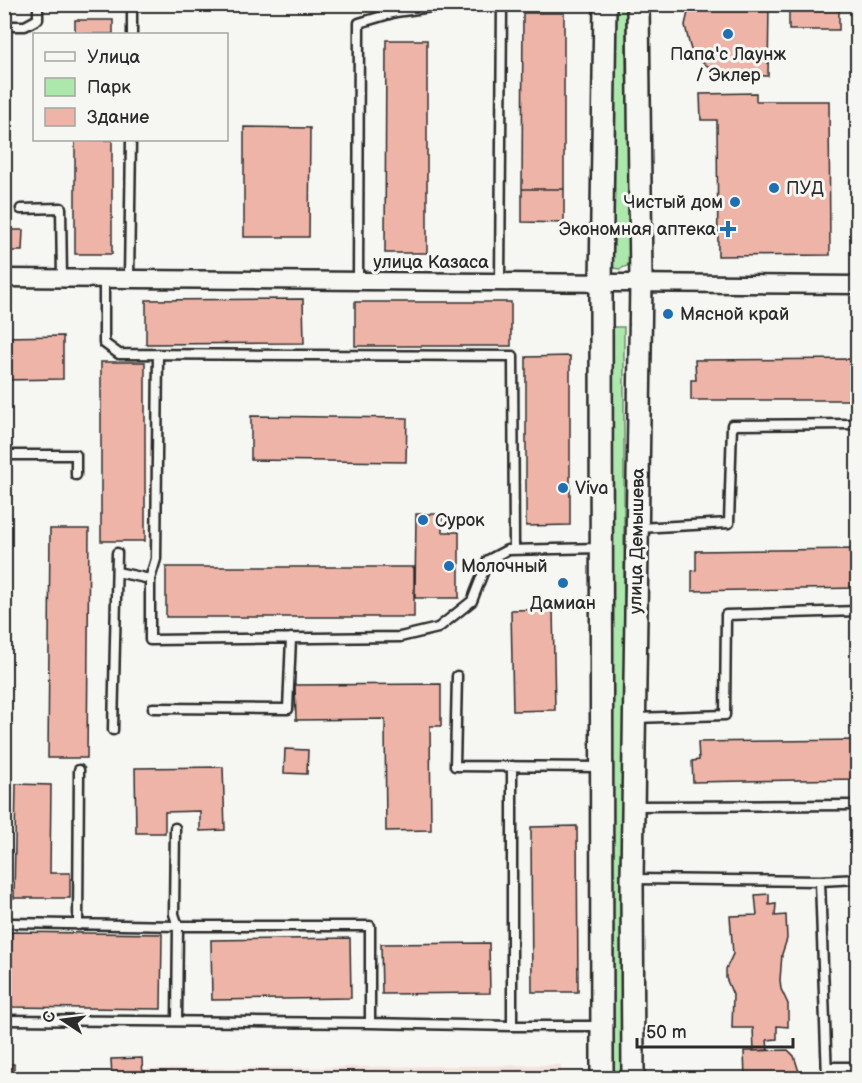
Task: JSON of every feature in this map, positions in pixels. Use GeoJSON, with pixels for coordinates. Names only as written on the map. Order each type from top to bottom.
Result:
{"type":"FeatureCollection","features":[{"type":"Feature","properties":{"kind":"street","name":"улица Демышева"},"geometry":{"type":"LineString","coordinates":[[602,1078],[601,284],[605,4]]}},
{"type":"Feature","properties":{"kind":"street","name":"улица Демышева"},"geometry":{"type":"LineString","coordinates":[[633,1078],[632,879],[641,283],[638,4]]}},
{"type":"Feature","properties":{"kind":"street","name":"улица Казаса"},"geometry":{"type":"LineString","coordinates":[[4,278],[858,285]]}},
{"type":"Feature","properties":{"kind":"lane"},"geometry":{"type":"LineString","coordinates":[[4,26],[25,26],[38,19],[38,4]]}},
{"type":"Feature","properties":{"kind":"lane"},"geometry":{"type":"LineString","coordinates":[[132,4],[132,33]]}},
{"type":"Feature","properties":{"kind":"lane"},"geometry":{"type":"LineString","coordinates":[[358,281],[359,23],[396,12],[453,4]]}},
{"type":"Feature","properties":{"kind":"lane"},"geometry":{"type":"LineString","coordinates":[[500,282],[502,4]]}},
{"type":"Feature","properties":{"kind":"lane"},"geometry":{"type":"LineString","coordinates":[[129,279],[131,141]]}},
{"type":"Feature","properties":{"kind":"lane"},"geometry":{"type":"LineString","coordinates":[[21,209],[61,208],[62,279]]}},
{"type":"Feature","properties":{"kind":"lane"},"geometry":{"type":"LineString","coordinates":[[104,279],[104,343],[118,354],[513,356],[514,549]]}},
{"type":"Feature","properties":{"kind":"lane"},"geometry":{"type":"LineString","coordinates":[[158,354],[156,559],[150,579],[150,640],[400,637],[438,628],[472,601],[488,560],[507,549],[601,548]]}},
{"type":"Feature","properties":{"kind":"lane"},"geometry":{"type":"LineString","coordinates":[[637,528],[729,523],[732,425],[858,424]]}},
{"type":"Feature","properties":{"kind":"lane"},"geometry":{"type":"LineString","coordinates":[[4,460],[11,455],[76,455],[76,475]]}},
{"type":"Feature","properties":{"kind":"lane"},"geometry":{"type":"LineString","coordinates":[[113,730],[117,553]]}},
{"type":"Feature","properties":{"kind":"lane"},"geometry":{"type":"LineString","coordinates":[[117,572],[150,579]]}},
{"type":"Feature","properties":{"kind":"lane"},"geometry":{"type":"LineString","coordinates":[[635,718],[725,715],[726,615],[858,611]]}},
{"type":"Feature","properties":{"kind":"lane"},"geometry":{"type":"LineString","coordinates":[[153,708],[288,709],[291,638]]}},
{"type":"Feature","properties":{"kind":"lane"},"geometry":{"type":"LineString","coordinates":[[457,676],[455,766],[602,767]]}},
{"type":"Feature","properties":{"kind":"lane"},"geometry":{"type":"LineString","coordinates":[[512,766],[512,1026]]}},
{"type":"Feature","properties":{"kind":"lane"},"geometry":{"type":"LineString","coordinates":[[78,924],[80,770]]}},
{"type":"Feature","properties":{"kind":"lane"},"geometry":{"type":"LineString","coordinates":[[634,806],[858,805]]}},
{"type":"Feature","properties":{"kind":"lane"},"geometry":{"type":"LineString","coordinates":[[175,828],[174,914],[178,926],[177,1021]]}},
{"type":"Feature","properties":{"kind":"lane"},"geometry":{"type":"LineString","coordinates":[[632,879],[858,879]]}},
{"type":"Feature","properties":{"kind":"lane"},"geometry":{"type":"LineString","coordinates":[[820,880],[827,1078]]}},
{"type":"Feature","properties":{"kind":"lane"},"geometry":{"type":"LineString","coordinates":[[12,923],[370,926],[370,1023]]}},
{"type":"Feature","properties":{"kind":"lane"},"geometry":{"type":"LineString","coordinates":[[4,1020],[602,1026]]}},
{"type":"Feature","properties":{"kind":"lane"},"geometry":{"type":"LineString","coordinates":[[827,1067],[858,1067]]}},
{"type":"Feature","properties":{"kind":"shaded area"},"geometry":{"type":"Polygon","coordinates":[[[561,1065],[561,1078],[143,1078],[142,1069],[561,1065]]]}},
{"type":"Feature","properties":{"kind":"green space"},"geometry":{"type":"Polygon","coordinates":[[[626,4],[626,76],[632,78],[630,260],[627,266],[620,269],[613,268],[612,256],[613,5],[626,4]]]}},
{"type":"Feature","properties":{"kind":"green space"},"geometry":{"type":"Polygon","coordinates":[[[612,327],[624,327],[624,1078],[612,1078],[612,327]]]}},
{"type":"Feature","properties":{"kind":"building","name":"Папа'с Лаунж / Эклер"},"geometry":{"type":"Polygon","coordinates":[[[692,4],[769,4],[768,76],[724,75],[704,64],[692,53],[685,25],[692,4]]]}},
{"type":"Feature","properties":{"kind":"building"},"geometry":{"type":"Polygon","coordinates":[[[789,4],[839,4],[839,30],[789,30],[789,4]]]}},
{"type":"Feature","properties":{"kind":"building"},"geometry":{"type":"Polygon","coordinates":[[[523,13],[564,13],[564,189],[522,189],[523,13]]]}},
{"type":"Feature","properties":{"kind":"building"},"geometry":{"type":"Polygon","coordinates":[[[75,20],[113,20],[113,33],[75,33],[75,20]]]}},
{"type":"Feature","properties":{"kind":"building"},"geometry":{"type":"Polygon","coordinates":[[[386,40],[427,40],[427,253],[385,253],[386,40]]]}},
{"type":"Feature","properties":{"kind":"building","name":"ПУД"},"geometry":{"type":"Polygon","coordinates":[[[756,93],[756,101],[829,101],[830,255],[718,256],[717,120],[701,120],[700,94],[756,93]]]}},
{"type":"Feature","properties":{"kind":"building"},"geometry":{"type":"Polygon","coordinates":[[[244,127],[310,128],[309,237],[244,237],[244,127]]]}},
{"type":"Feature","properties":{"kind":"building"},"geometry":{"type":"Polygon","coordinates":[[[75,141],[112,141],[112,254],[75,254],[75,141]]]}},
{"type":"Feature","properties":{"kind":"building"},"geometry":{"type":"Polygon","coordinates":[[[522,189],[564,189],[564,223],[522,222],[522,189]]]}},
{"type":"Feature","properties":{"kind":"building"},"geometry":{"type":"Polygon","coordinates":[[[9,190],[9,230],[4,230],[4,191],[9,190]]]}},
{"type":"Feature","properties":{"kind":"building"},"geometry":{"type":"Polygon","coordinates":[[[4,230],[23,230],[22,251],[4,251],[4,230]]]}},
{"type":"Feature","properties":{"kind":"building"},"geometry":{"type":"Polygon","coordinates":[[[303,299],[304,343],[146,344],[146,300],[303,299]]]}},
{"type":"Feature","properties":{"kind":"building"},"geometry":{"type":"Polygon","coordinates":[[[355,302],[511,302],[511,346],[355,346],[355,302]]]}},
{"type":"Feature","properties":{"kind":"building"},"geometry":{"type":"Polygon","coordinates":[[[63,336],[63,379],[4,380],[4,337],[63,336]]]}},
{"type":"Feature","properties":{"kind":"building"},"geometry":{"type":"Polygon","coordinates":[[[570,356],[570,525],[526,526],[526,357],[570,356]]]}},
{"type":"Feature","properties":{"kind":"building"},"geometry":{"type":"Polygon","coordinates":[[[858,359],[858,400],[691,400],[691,380],[696,380],[695,360],[858,359]]]}},
{"type":"Feature","properties":{"kind":"building"},"geometry":{"type":"Polygon","coordinates":[[[101,362],[145,362],[145,541],[101,541],[101,362]]]}},
{"type":"Feature","properties":{"kind":"building"},"geometry":{"type":"Polygon","coordinates":[[[251,416],[407,418],[406,462],[251,460],[251,416]]]}},
{"type":"Feature","properties":{"kind":"building"},"geometry":{"type":"Polygon","coordinates":[[[416,514],[442,514],[442,532],[459,532],[459,598],[415,598],[416,514]]]}},
{"type":"Feature","properties":{"kind":"building"},"geometry":{"type":"Polygon","coordinates":[[[50,529],[89,529],[87,758],[48,758],[50,529]]]}},
{"type":"Feature","properties":{"kind":"building"},"geometry":{"type":"Polygon","coordinates":[[[858,549],[858,588],[692,591],[692,571],[696,570],[696,551],[858,549]]]}},
{"type":"Feature","properties":{"kind":"building"},"geometry":{"type":"Polygon","coordinates":[[[166,567],[414,567],[414,617],[166,617],[166,567]]]}},
{"type":"Feature","properties":{"kind":"building"},"geometry":{"type":"Polygon","coordinates":[[[553,609],[555,710],[513,711],[511,610],[553,609]]]}},
{"type":"Feature","properties":{"kind":"building"},"geometry":{"type":"Polygon","coordinates":[[[441,684],[441,726],[430,726],[431,830],[386,831],[385,719],[296,720],[295,685],[441,684]]]}},
{"type":"Feature","properties":{"kind":"building"},"geometry":{"type":"Polygon","coordinates":[[[858,740],[858,779],[693,782],[692,761],[699,760],[698,742],[858,740]]]}},
{"type":"Feature","properties":{"kind":"building"},"geometry":{"type":"Polygon","coordinates":[[[285,749],[308,750],[307,774],[284,773],[285,749]]]}},
{"type":"Feature","properties":{"kind":"building"},"geometry":{"type":"Polygon","coordinates":[[[223,767],[225,830],[200,831],[200,811],[165,812],[165,833],[136,833],[135,768],[223,767]]]}},
{"type":"Feature","properties":{"kind":"building"},"geometry":{"type":"Polygon","coordinates":[[[16,784],[51,785],[50,873],[70,873],[70,898],[14,898],[16,784]]]}},
{"type":"Feature","properties":{"kind":"building"},"geometry":{"type":"Polygon","coordinates":[[[577,826],[578,992],[532,992],[531,827],[577,826]]]}},
{"type":"Feature","properties":{"kind":"building"},"geometry":{"type":"Polygon","coordinates":[[[769,894],[769,905],[776,904],[775,916],[786,915],[787,939],[782,954],[780,980],[781,989],[788,1004],[788,1027],[777,1026],[777,1039],[767,1040],[768,1050],[754,1051],[753,1028],[732,1028],[733,995],[726,978],[726,969],[733,954],[730,916],[757,915],[755,895],[769,894]]]}},
{"type":"Feature","properties":{"kind":"building"},"geometry":{"type":"Polygon","coordinates":[[[11,932],[162,934],[161,1009],[10,1007],[11,932]]]}},
{"type":"Feature","properties":{"kind":"building"},"geometry":{"type":"Polygon","coordinates":[[[350,938],[351,998],[212,1000],[211,940],[350,938]]]}},
{"type":"Feature","properties":{"kind":"building"},"geometry":{"type":"Polygon","coordinates":[[[489,943],[490,993],[382,994],[381,944],[489,943]]]}},
{"type":"Feature","properties":{"kind":"building"},"geometry":{"type":"Polygon","coordinates":[[[788,1050],[794,1056],[801,1078],[745,1078],[744,1051],[788,1050]]]}},
{"type":"Feature","properties":{"kind":"building"},"geometry":{"type":"Polygon","coordinates":[[[142,1058],[143,1078],[112,1078],[111,1059],[142,1058]]]}},
{"type":"Feature","properties":{"kind":"building"},"geometry":{"type":"Polygon","coordinates":[[[4,1064],[14,1064],[14,1078],[4,1078],[4,1064]]]}},
{"type":"Feature","properties":{"kind":"place","name":"Папа'с Лаунж / Эклер"},"geometry":{"type":"Point","coordinates":[728,34]}},
{"type":"Feature","properties":{"kind":"place","name":"ПУД"},"geometry":{"type":"Point","coordinates":[774,188]}},
{"type":"Feature","properties":{"kind":"place","name":"Чистый дом"},"geometry":{"type":"Point","coordinates":[735,202]}},
{"type":"Feature","properties":{"kind":"place","name":"Экономная аптека"},"geometry":{"type":"Point","coordinates":[728,229]}},
{"type":"Feature","properties":{"kind":"place","name":"Мясной край"},"geometry":{"type":"Point","coordinates":[668,314]}},
{"type":"Feature","properties":{"kind":"place","name":"Viva"},"geometry":{"type":"Point","coordinates":[563,488]}},
{"type":"Feature","properties":{"kind":"place","name":"Сурок"},"geometry":{"type":"Point","coordinates":[423,520]}},
{"type":"Feature","properties":{"kind":"place","name":"Молочный"},"geometry":{"type":"Point","coordinates":[449,566]}},
{"type":"Feature","properties":{"kind":"place","name":"Дамиан"},"geometry":{"type":"Point","coordinates":[563,583]}}]}
